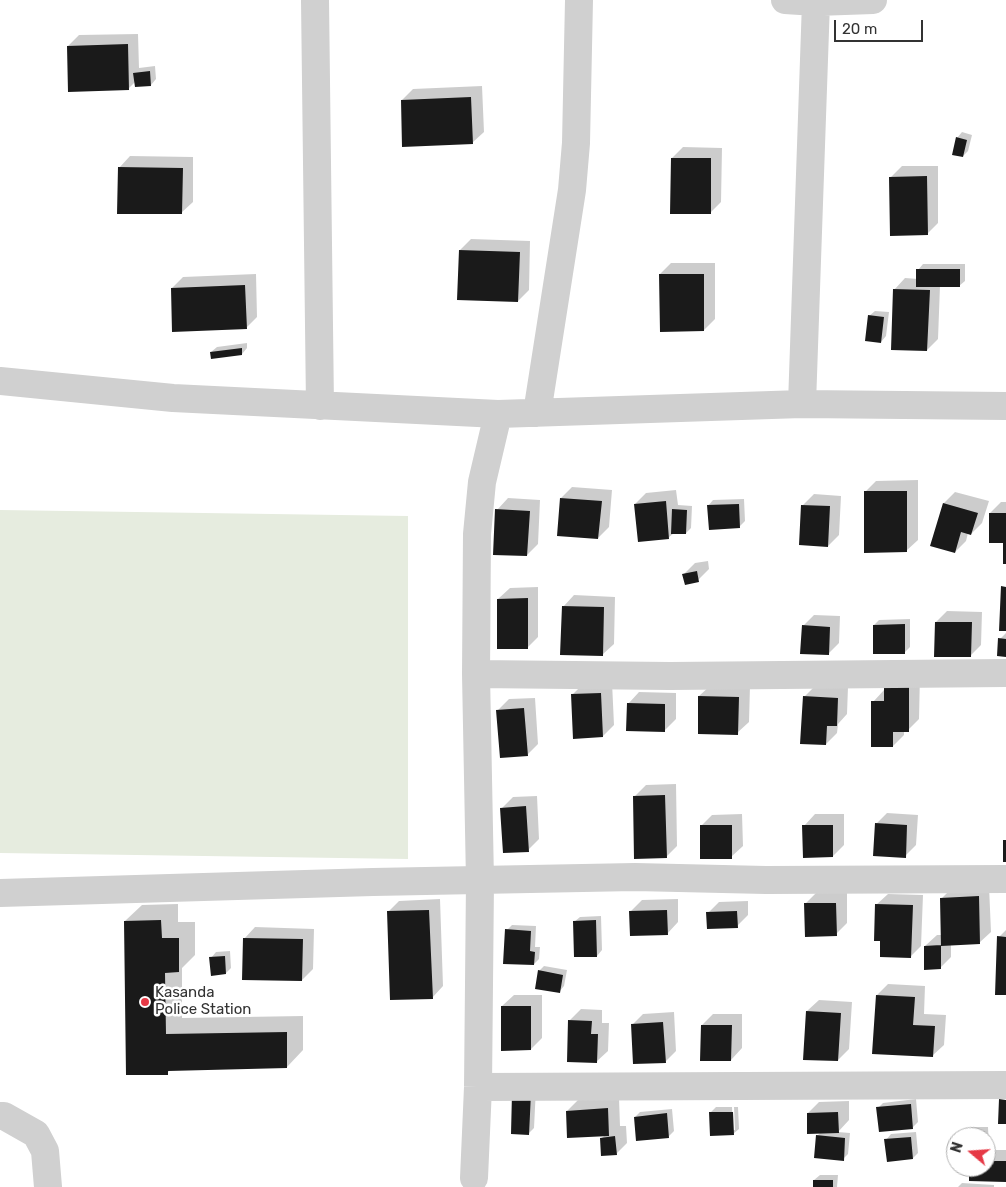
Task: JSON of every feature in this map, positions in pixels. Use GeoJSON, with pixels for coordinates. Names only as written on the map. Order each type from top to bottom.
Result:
{"type":"FeatureCollection","features":[{"type":"Feature","properties":{"kind":"street"},"geometry":{"type":"LineString","coordinates":[[315,0],[320,406]]}},
{"type":"Feature","properties":{"kind":"street"},"geometry":{"type":"LineString","coordinates":[[537,413],[572,190],[576,142],[579,0]]}},
{"type":"Feature","properties":{"kind":"street"},"geometry":{"type":"LineString","coordinates":[[785,0],[816,2],[873,0]]}},
{"type":"Feature","properties":{"kind":"street"},"geometry":{"type":"LineString","coordinates":[[802,404],[816,2]]}},
{"type":"Feature","properties":{"kind":"street"},"geometry":{"type":"LineString","coordinates":[[0,381],[173,398],[498,414],[802,404],[1006,406]]}},
{"type":"Feature","properties":{"kind":"street"},"geometry":{"type":"LineString","coordinates":[[474,1178],[478,1087],[480,881],[476,674],[476,534],[482,482],[498,414]]}},
{"type":"Feature","properties":{"kind":"street"},"geometry":{"type":"LineString","coordinates":[[476,674],[700,676],[1006,673]]}},
{"type":"Feature","properties":{"kind":"street"},"geometry":{"type":"LineString","coordinates":[[0,893],[372,882],[635,877],[766,880],[1006,879]]}},
{"type":"Feature","properties":{"kind":"street"},"geometry":{"type":"LineString","coordinates":[[478,1087],[1006,1085]]}},
{"type":"Feature","properties":{"kind":"street"},"geometry":{"type":"LineString","coordinates":[[0,1116],[4,1116],[36,1134],[45,1151],[48,1187]]}},
{"type":"Feature","properties":{"kind":"shaded area"},"geometry":{"type":"Polygon","coordinates":[[[0,510],[408,516],[408,859],[0,853],[0,510]]]}},
{"type":"Feature","properties":{"kind":"building"},"geometry":{"type":"Polygon","coordinates":[[[128,44],[129,90],[68,92],[67,46],[128,44]]]}},
{"type":"Feature","properties":{"kind":"building"},"geometry":{"type":"Polygon","coordinates":[[[150,71],[151,86],[135,87],[133,73],[150,71]]]}},
{"type":"Feature","properties":{"kind":"building"},"geometry":{"type":"Polygon","coordinates":[[[471,97],[473,144],[402,147],[401,100],[471,97]]]}},
{"type":"Feature","properties":{"kind":"building"},"geometry":{"type":"Polygon","coordinates":[[[956,137],[967,140],[963,157],[952,155],[956,137]]]}},
{"type":"Feature","properties":{"kind":"building"},"geometry":{"type":"Polygon","coordinates":[[[671,158],[711,158],[711,214],[670,214],[671,158]]]}},
{"type":"Feature","properties":{"kind":"building"},"geometry":{"type":"Polygon","coordinates":[[[118,167],[183,168],[182,214],[117,214],[118,167]]]}},
{"type":"Feature","properties":{"kind":"building"},"geometry":{"type":"Polygon","coordinates":[[[927,176],[928,235],[890,236],[889,177],[927,176]]]}},
{"type":"Feature","properties":{"kind":"building"},"geometry":{"type":"Polygon","coordinates":[[[459,250],[520,252],[518,302],[457,300],[459,250]]]}},
{"type":"Feature","properties":{"kind":"building"},"geometry":{"type":"Polygon","coordinates":[[[916,269],[960,269],[960,287],[916,287],[916,269]]]}},
{"type":"Feature","properties":{"kind":"building"},"geometry":{"type":"Polygon","coordinates":[[[659,274],[704,274],[704,331],[660,332],[659,274]]]}},
{"type":"Feature","properties":{"kind":"building"},"geometry":{"type":"Polygon","coordinates":[[[245,285],[247,329],[172,332],[171,288],[245,285]]]}},
{"type":"Feature","properties":{"kind":"building"},"geometry":{"type":"Polygon","coordinates":[[[893,289],[930,290],[927,351],[891,350],[893,289]]]}},
{"type":"Feature","properties":{"kind":"building"},"geometry":{"type":"Polygon","coordinates":[[[868,315],[884,317],[881,343],[865,341],[868,315]]]}},
{"type":"Feature","properties":{"kind":"building"},"geometry":{"type":"Polygon","coordinates":[[[242,348],[242,355],[211,359],[210,352],[242,348]]]}},
{"type":"Feature","properties":{"kind":"building"},"geometry":{"type":"Polygon","coordinates":[[[864,491],[907,491],[907,552],[864,553],[864,491]]]}},
{"type":"Feature","properties":{"kind":"building"},"geometry":{"type":"Polygon","coordinates":[[[560,498],[602,501],[598,539],[557,536],[560,498]]]}},
{"type":"Feature","properties":{"kind":"building"},"geometry":{"type":"Polygon","coordinates":[[[666,501],[669,539],[638,542],[634,504],[666,501]]]}},
{"type":"Feature","properties":{"kind":"building"},"geometry":{"type":"Polygon","coordinates":[[[943,503],[978,513],[971,535],[961,532],[955,553],[930,546],[943,503]]]}},
{"type":"Feature","properties":{"kind":"building"},"geometry":{"type":"Polygon","coordinates":[[[739,504],[740,528],[709,530],[707,505],[739,504]]]}},
{"type":"Feature","properties":{"kind":"building"},"geometry":{"type":"Polygon","coordinates":[[[801,505],[830,506],[828,547],[799,545],[801,505]]]}},
{"type":"Feature","properties":{"kind":"building"},"geometry":{"type":"Polygon","coordinates":[[[495,509],[530,511],[527,556],[493,555],[495,509]]]}},
{"type":"Feature","properties":{"kind":"building"},"geometry":{"type":"Polygon","coordinates":[[[672,509],[687,510],[686,534],[671,534],[672,509]]]}},
{"type":"Feature","properties":{"kind":"building"},"geometry":{"type":"Polygon","coordinates":[[[989,513],[1006,513],[1006,564],[1003,564],[1003,543],[989,543],[989,513]]]}},
{"type":"Feature","properties":{"kind":"building"},"geometry":{"type":"Polygon","coordinates":[[[697,571],[699,582],[685,585],[682,574],[697,571]]]}},
{"type":"Feature","properties":{"kind":"building"},"geometry":{"type":"Polygon","coordinates":[[[1001,586],[1006,587],[1006,631],[999,631],[1001,586]]]}},
{"type":"Feature","properties":{"kind":"building"},"geometry":{"type":"Polygon","coordinates":[[[528,598],[528,649],[497,649],[497,599],[528,598]]]}},
{"type":"Feature","properties":{"kind":"building"},"geometry":{"type":"Polygon","coordinates":[[[562,606],[604,607],[603,656],[560,655],[562,606]]]}},
{"type":"Feature","properties":{"kind":"building"},"geometry":{"type":"Polygon","coordinates":[[[935,622],[972,622],[971,657],[934,657],[935,622]]]}},
{"type":"Feature","properties":{"kind":"building"},"geometry":{"type":"Polygon","coordinates":[[[905,624],[905,654],[873,654],[873,625],[905,624]]]}},
{"type":"Feature","properties":{"kind":"building"},"geometry":{"type":"Polygon","coordinates":[[[802,625],[830,627],[829,655],[800,654],[802,625]]]}},
{"type":"Feature","properties":{"kind":"building"},"geometry":{"type":"Polygon","coordinates":[[[998,638],[1006,639],[1006,657],[997,656],[998,638]]]}},
{"type":"Feature","properties":{"kind":"building"},"geometry":{"type":"Polygon","coordinates":[[[884,684],[909,684],[909,732],[893,732],[893,747],[871,747],[871,701],[884,701],[884,684]]]}},
{"type":"Feature","properties":{"kind":"building"},"geometry":{"type":"Polygon","coordinates":[[[601,693],[603,737],[573,739],[571,694],[601,693]]]}},
{"type":"Feature","properties":{"kind":"building"},"geometry":{"type":"Polygon","coordinates":[[[698,696],[739,697],[738,735],[698,734],[698,696]]]}},
{"type":"Feature","properties":{"kind":"building"},"geometry":{"type":"Polygon","coordinates":[[[803,696],[838,698],[837,726],[827,726],[826,745],[800,744],[803,696]]]}},
{"type":"Feature","properties":{"kind":"building"},"geometry":{"type":"Polygon","coordinates":[[[627,703],[665,704],[665,732],[626,731],[627,703]]]}},
{"type":"Feature","properties":{"kind":"building"},"geometry":{"type":"Polygon","coordinates":[[[524,708],[528,756],[500,758],[496,710],[524,708]]]}},
{"type":"Feature","properties":{"kind":"building"},"geometry":{"type":"Polygon","coordinates":[[[665,795],[667,858],[634,859],[633,796],[665,795]]]}},
{"type":"Feature","properties":{"kind":"building"},"geometry":{"type":"Polygon","coordinates":[[[526,806],[529,852],[503,853],[500,808],[526,806]]]}},
{"type":"Feature","properties":{"kind":"building"},"geometry":{"type":"Polygon","coordinates":[[[875,823],[907,825],[906,858],[873,856],[875,823]]]}},
{"type":"Feature","properties":{"kind":"building"},"geometry":{"type":"Polygon","coordinates":[[[700,825],[732,825],[732,859],[700,859],[700,825]]]}},
{"type":"Feature","properties":{"kind":"building"},"geometry":{"type":"Polygon","coordinates":[[[802,825],[833,825],[833,857],[803,858],[802,825]]]}},
{"type":"Feature","properties":{"kind":"building"},"geometry":{"type":"Polygon","coordinates":[[[1003,840],[1006,840],[1006,862],[1003,862],[1003,840]]]}},
{"type":"Feature","properties":{"kind":"building"},"geometry":{"type":"Polygon","coordinates":[[[979,896],[980,944],[941,946],[940,898],[979,896]]]}},
{"type":"Feature","properties":{"kind":"building"},"geometry":{"type":"Polygon","coordinates":[[[804,903],[836,903],[837,936],[805,937],[804,903]]]}},
{"type":"Feature","properties":{"kind":"building"},"geometry":{"type":"Polygon","coordinates":[[[875,904],[913,905],[911,958],[880,957],[880,941],[874,941],[875,904]]]}},
{"type":"Feature","properties":{"kind":"building"},"geometry":{"type":"Polygon","coordinates":[[[429,910],[433,999],[390,1000],[387,911],[429,910]]]}},
{"type":"Feature","properties":{"kind":"building"},"geometry":{"type":"Polygon","coordinates":[[[667,910],[668,935],[630,936],[629,911],[667,910]]]}},
{"type":"Feature","properties":{"kind":"building"},"geometry":{"type":"Polygon","coordinates":[[[737,911],[738,928],[707,929],[706,912],[737,911]]]}},
{"type":"Feature","properties":{"kind":"building","name":"Kasanda Police Station"},"geometry":{"type":"Polygon","coordinates":[[[161,920],[162,938],[179,938],[179,972],[165,973],[166,1034],[287,1032],[287,1068],[168,1071],[168,1075],[126,1075],[124,921],[161,920]]]}},
{"type":"Feature","properties":{"kind":"building"},"geometry":{"type":"Polygon","coordinates":[[[596,920],[597,957],[574,957],[573,921],[596,920]]]}},
{"type":"Feature","properties":{"kind":"building"},"geometry":{"type":"Polygon","coordinates":[[[505,929],[531,931],[530,951],[535,952],[534,965],[503,964],[505,929]]]}},
{"type":"Feature","properties":{"kind":"building"},"geometry":{"type":"Polygon","coordinates":[[[997,936],[1006,937],[1006,995],[995,995],[997,936]]]}},
{"type":"Feature","properties":{"kind":"building"},"geometry":{"type":"Polygon","coordinates":[[[243,938],[303,939],[302,981],[242,980],[243,938]]]}},
{"type":"Feature","properties":{"kind":"building"},"geometry":{"type":"Polygon","coordinates":[[[941,945],[941,969],[924,970],[924,946],[941,945]]]}},
{"type":"Feature","properties":{"kind":"building"},"geometry":{"type":"Polygon","coordinates":[[[225,956],[226,974],[211,976],[209,957],[225,956]]]}},
{"type":"Feature","properties":{"kind":"building"},"geometry":{"type":"Polygon","coordinates":[[[538,970],[563,975],[560,993],[535,989],[538,970]]]}},
{"type":"Feature","properties":{"kind":"building"},"geometry":{"type":"Polygon","coordinates":[[[876,995],[915,997],[913,1025],[935,1026],[933,1057],[872,1054],[876,995]]]}},
{"type":"Feature","properties":{"kind":"building"},"geometry":{"type":"Polygon","coordinates":[[[501,1006],[531,1006],[531,1050],[501,1051],[501,1006]]]}},
{"type":"Feature","properties":{"kind":"building"},"geometry":{"type":"Polygon","coordinates":[[[806,1011],[841,1013],[838,1061],[803,1060],[806,1011]]]}},
{"type":"Feature","properties":{"kind":"building"},"geometry":{"type":"Polygon","coordinates":[[[568,1020],[592,1021],[591,1034],[598,1034],[597,1063],[567,1062],[568,1020]]]}},
{"type":"Feature","properties":{"kind":"building"},"geometry":{"type":"Polygon","coordinates":[[[663,1022],[666,1063],[633,1064],[631,1024],[663,1022]]]}},
{"type":"Feature","properties":{"kind":"building"},"geometry":{"type":"Polygon","coordinates":[[[701,1025],[732,1025],[731,1061],[700,1061],[701,1025]]]}},
{"type":"Feature","properties":{"kind":"building"},"geometry":{"type":"Polygon","coordinates":[[[512,1093],[531,1093],[529,1135],[511,1134],[512,1093]]]}},
{"type":"Feature","properties":{"kind":"building"},"geometry":{"type":"Polygon","coordinates":[[[999,1099],[1006,1100],[1006,1124],[998,1124],[999,1099]]]}},
{"type":"Feature","properties":{"kind":"building"},"geometry":{"type":"Polygon","coordinates":[[[911,1104],[913,1129],[879,1132],[876,1107],[911,1104]]]}},
{"type":"Feature","properties":{"kind":"building"},"geometry":{"type":"Polygon","coordinates":[[[608,1108],[609,1136],[567,1138],[566,1111],[608,1108]]]}},
{"type":"Feature","properties":{"kind":"building"},"geometry":{"type":"Polygon","coordinates":[[[709,1112],[733,1112],[734,1135],[710,1136],[709,1112]]]}},
{"type":"Feature","properties":{"kind":"building"},"geometry":{"type":"Polygon","coordinates":[[[838,1112],[839,1133],[807,1134],[807,1113],[838,1112]]]}},
{"type":"Feature","properties":{"kind":"building"},"geometry":{"type":"Polygon","coordinates":[[[667,1113],[669,1138],[636,1141],[634,1117],[667,1113]]]}},
{"type":"Feature","properties":{"kind":"building"},"geometry":{"type":"Polygon","coordinates":[[[816,1135],[845,1138],[844,1161],[814,1158],[816,1135]]]}},
{"type":"Feature","properties":{"kind":"building"},"geometry":{"type":"Polygon","coordinates":[[[615,1136],[617,1155],[601,1156],[600,1138],[615,1136]]]}},
{"type":"Feature","properties":{"kind":"building"},"geometry":{"type":"Polygon","coordinates":[[[911,1137],[913,1159],[887,1162],[884,1139],[911,1137]]]}},
{"type":"Feature","properties":{"kind":"building"},"geometry":{"type":"Polygon","coordinates":[[[996,1161],[1006,1161],[1006,1182],[969,1181],[969,1177],[996,1177],[996,1161]]]}},
{"type":"Feature","properties":{"kind":"building"},"geometry":{"type":"Polygon","coordinates":[[[813,1180],[833,1180],[833,1187],[813,1187],[813,1180]]]}},
{"type":"Feature","properties":{"kind":"place","name":"Kasanda Police Station"},"geometry":{"type":"Point","coordinates":[145,1002]}}]}
